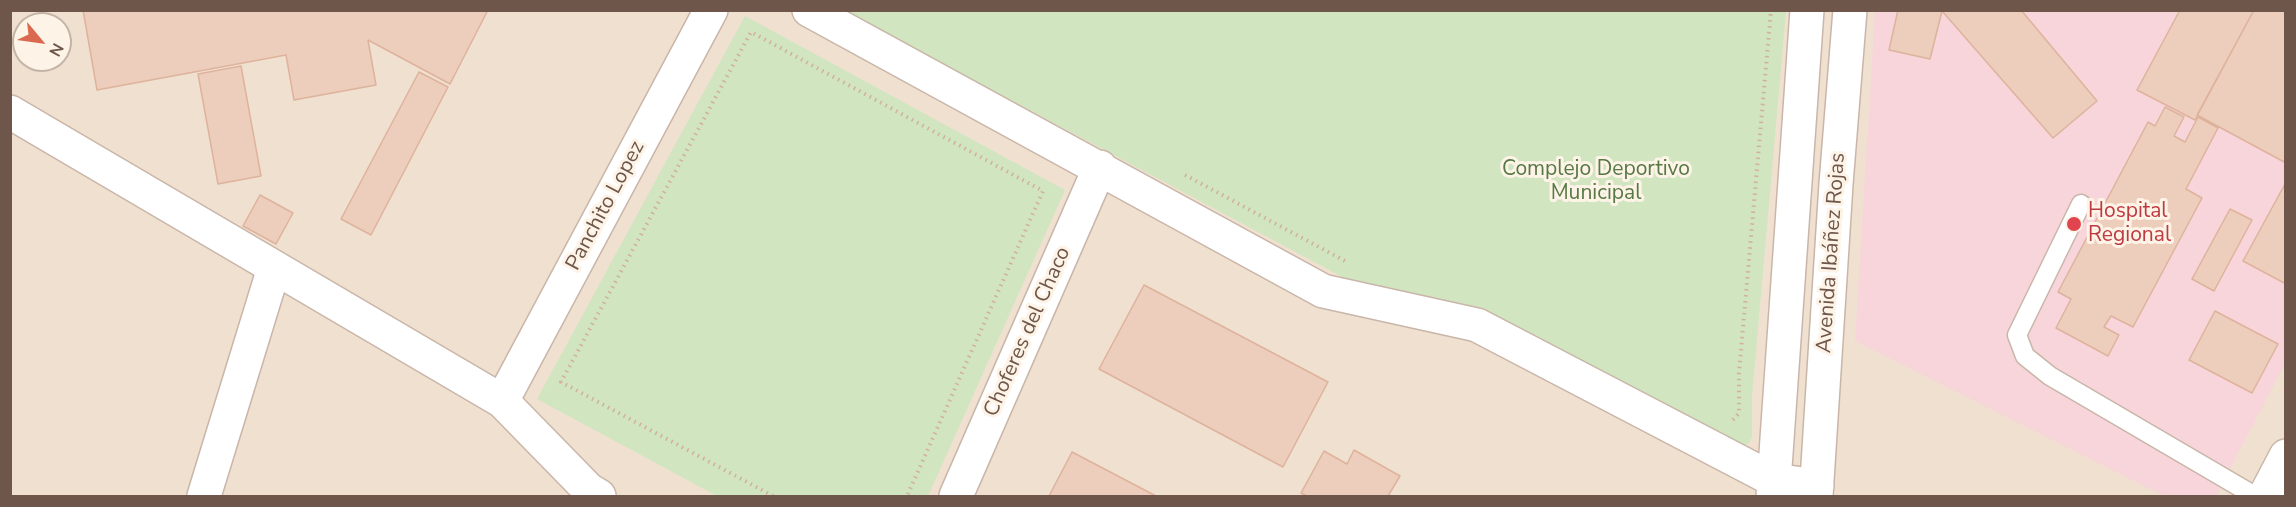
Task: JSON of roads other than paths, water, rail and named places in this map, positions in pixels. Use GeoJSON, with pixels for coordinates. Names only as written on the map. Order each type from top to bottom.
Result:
{"type":"FeatureCollection","features":[{"type":"Feature","properties":{"kind":"street","name":"Panchito Lopez"},"geometry":{"type":"LineString","coordinates":[[502,401],[711,10]]}},
{"type":"Feature","properties":{"kind":"street"},"geometry":{"type":"LineString","coordinates":[[809,10],[1100,167],[1323,291],[1476,325],[1774,488],[1817,491]]}},
{"type":"Feature","properties":{"kind":"street","name":"Avenida Ibáñez Rojas"},"geometry":{"type":"LineString","coordinates":[[1774,488],[1807,10]]}},
{"type":"Feature","properties":{"kind":"street","name":"Avenida Ibáñez Rojas"},"geometry":{"type":"LineString","coordinates":[[1817,491],[1836,184],[1850,10]]}},
{"type":"Feature","properties":{"kind":"street"},"geometry":{"type":"LineString","coordinates":[[10,112],[502,401],[589,490],[599,496]]}},
{"type":"Feature","properties":{"kind":"street","name":"Choferes del Chaco"},"geometry":{"type":"LineString","coordinates":[[956,496],[1100,167]]}},
{"type":"Feature","properties":{"kind":"street"},"geometry":{"type":"LineString","coordinates":[[204,496],[274,268]]}},
{"type":"Feature","properties":{"kind":"street"},"geometry":{"type":"LineString","coordinates":[[2265,496],[2286,456]]}},
{"type":"Feature","properties":{"kind":"lane"},"geometry":{"type":"LineString","coordinates":[[2081,204],[2017,335],[2025,356],[2050,376],[2255,496]]}},
{"type":"Feature","properties":{"kind":"place","name":"Hospital Regional"},"geometry":{"type":"Point","coordinates":[2074,224]}},
{"type":"Feature","properties":{"kind":"park label","name":"Complejo Deportivo Municipal"},"geometry":{"type":"Point","coordinates":[1596,182]}}]}
